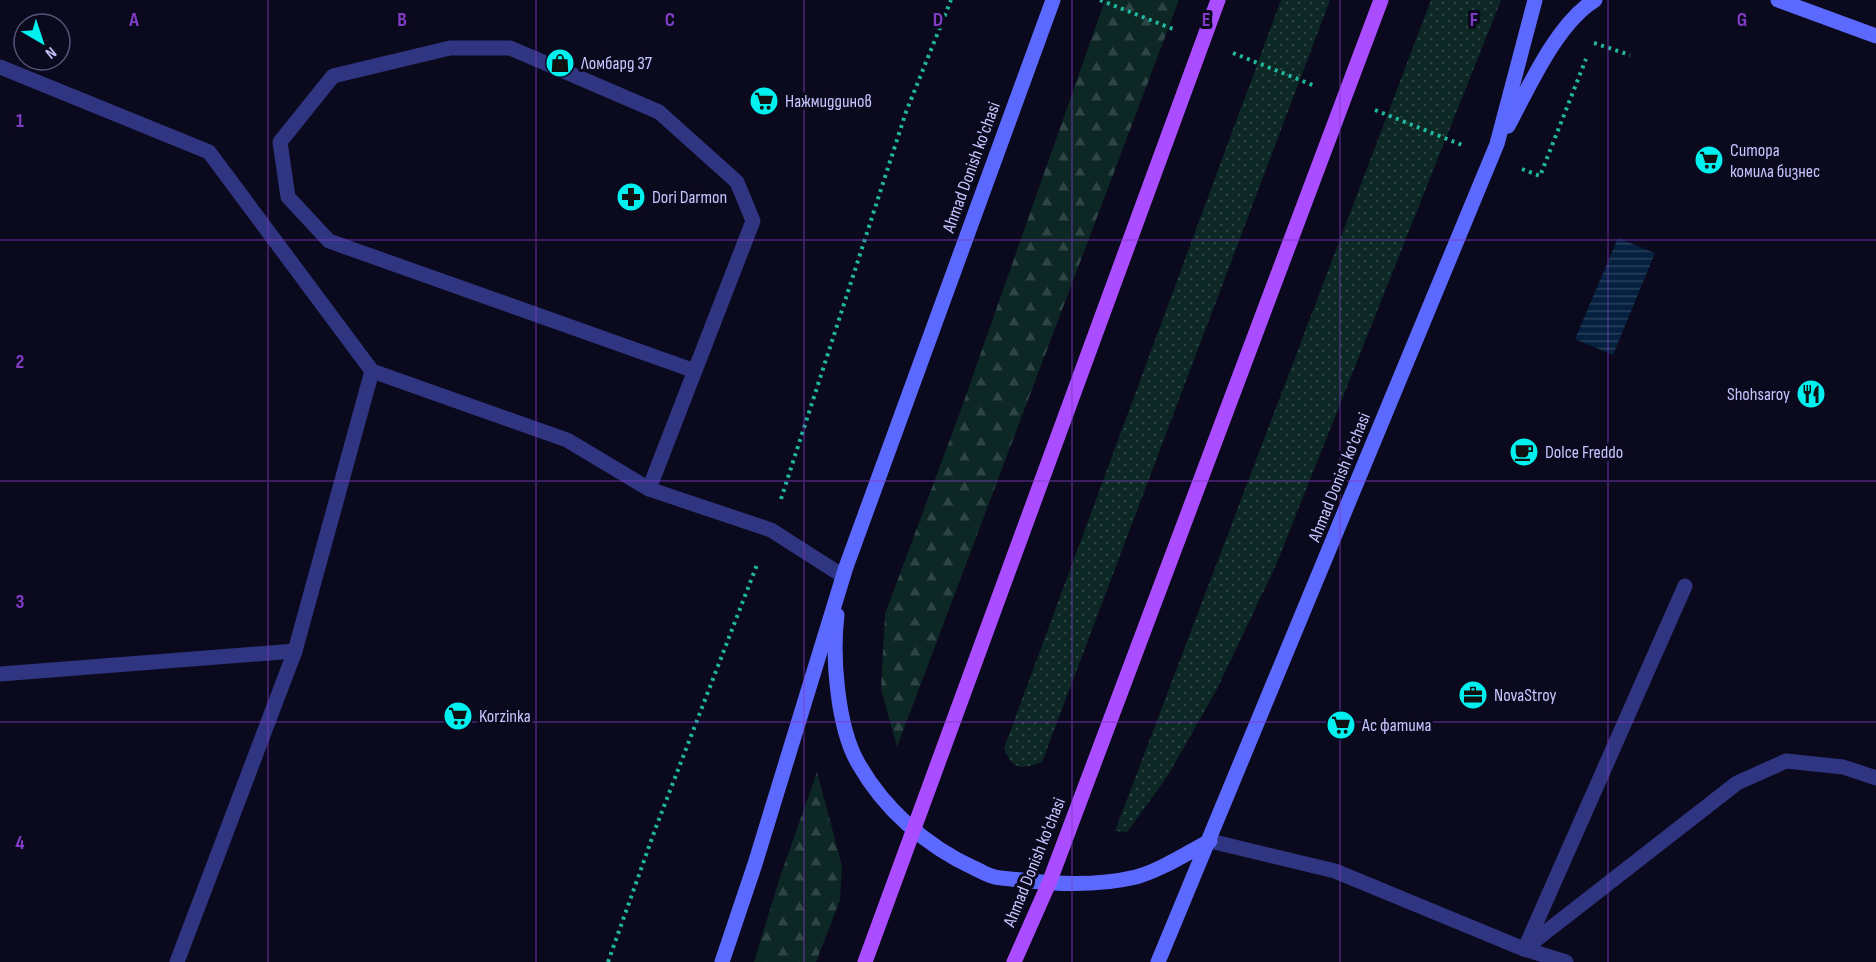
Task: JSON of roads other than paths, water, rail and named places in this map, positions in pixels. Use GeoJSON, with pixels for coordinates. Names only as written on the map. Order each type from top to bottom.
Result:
{"type":"FeatureCollection","features":[{"type":"Feature","properties":{"kind":"main road","name":"Ahmad Donish ko'chasi"},"geometry":{"type":"LineString","coordinates":[[722,962],[755,864],[843,576],[1053,0]]}},
{"type":"Feature","properties":{"kind":"main road"},"geometry":{"type":"LineString","coordinates":[[865,962],[1218,0]]}},
{"type":"Feature","properties":{"kind":"main road","name":"Ahmad Donish ko'chasi"},"geometry":{"type":"LineString","coordinates":[[1014,962],[1049,883],[1381,0]]}},
{"type":"Feature","properties":{"kind":"main road","name":"Ahmad Donish ko'chasi"},"geometry":{"type":"LineString","coordinates":[[1158,962],[1497,144],[1535,0]]}},
{"type":"Feature","properties":{"kind":"main road"},"geometry":{"type":"LineString","coordinates":[[1497,144],[1554,44],[1570,22],[1595,0]]}},
{"type":"Feature","properties":{"kind":"main road"},"geometry":{"type":"LineString","coordinates":[[1778,0],[1876,36]]}},
{"type":"Feature","properties":{"kind":"main road"},"geometry":{"type":"LineString","coordinates":[[843,576],[837,619],[835,659],[838,692],[845,727],[857,761],[884,801],[914,830],[950,856],[994,877],[1049,883],[1092,884],[1138,876],[1210,841]]}},
{"type":"Feature","properties":{"kind":"lane"},"geometry":{"type":"LineString","coordinates":[[649,489],[695,371],[753,221],[737,182],[659,112],[510,48],[450,48],[333,76],[280,142],[288,197],[329,241],[695,371]]}},
{"type":"Feature","properties":{"kind":"lane"},"geometry":{"type":"LineString","coordinates":[[0,67],[209,152],[372,371],[567,440],[649,489],[771,530],[843,576]]}},
{"type":"Feature","properties":{"kind":"lane"},"geometry":{"type":"LineString","coordinates":[[177,962],[295,651],[372,371]]}},
{"type":"Feature","properties":{"kind":"lane"},"geometry":{"type":"LineString","coordinates":[[1524,949],[1685,585]]}},
{"type":"Feature","properties":{"kind":"lane"},"geometry":{"type":"LineString","coordinates":[[0,674],[295,651]]}},
{"type":"Feature","properties":{"kind":"lane"},"geometry":{"type":"LineString","coordinates":[[1524,949],[1737,783],[1786,761],[1843,767],[1876,778]]}},
{"type":"Feature","properties":{"kind":"lane"},"geometry":{"type":"LineString","coordinates":[[1210,841],[1335,872],[1524,949],[1566,962]]}},
{"type":"Feature","properties":{"kind":"water"},"geometry":{"type":"Polygon","coordinates":[[[1618,238],[1655,253],[1613,355],[1575,339],[1618,238]]]}},
{"type":"Feature","properties":{"kind":"place","name":"Ломбард 37"},"geometry":{"type":"Point","coordinates":[560,63]}},
{"type":"Feature","properties":{"kind":"place","name":"Нажмиддинов"},"geometry":{"type":"Point","coordinates":[764,101]}},
{"type":"Feature","properties":{"kind":"place","name":"Ситора комила бизнес"},"geometry":{"type":"Point","coordinates":[1709,160]}},
{"type":"Feature","properties":{"kind":"place","name":"Dori Darmon"},"geometry":{"type":"Point","coordinates":[631,197]}},
{"type":"Feature","properties":{"kind":"place","name":"Shohsaroy"},"geometry":{"type":"Point","coordinates":[1811,394]}},
{"type":"Feature","properties":{"kind":"place","name":"Dolce Freddo"},"geometry":{"type":"Point","coordinates":[1524,452]}},
{"type":"Feature","properties":{"kind":"place","name":"NovaStroy"},"geometry":{"type":"Point","coordinates":[1473,695]}},
{"type":"Feature","properties":{"kind":"place","name":"Korzinka"},"geometry":{"type":"Point","coordinates":[458,716]}},
{"type":"Feature","properties":{"kind":"place","name":"Ас фатима"},"geometry":{"type":"Point","coordinates":[1341,725]}}]}
